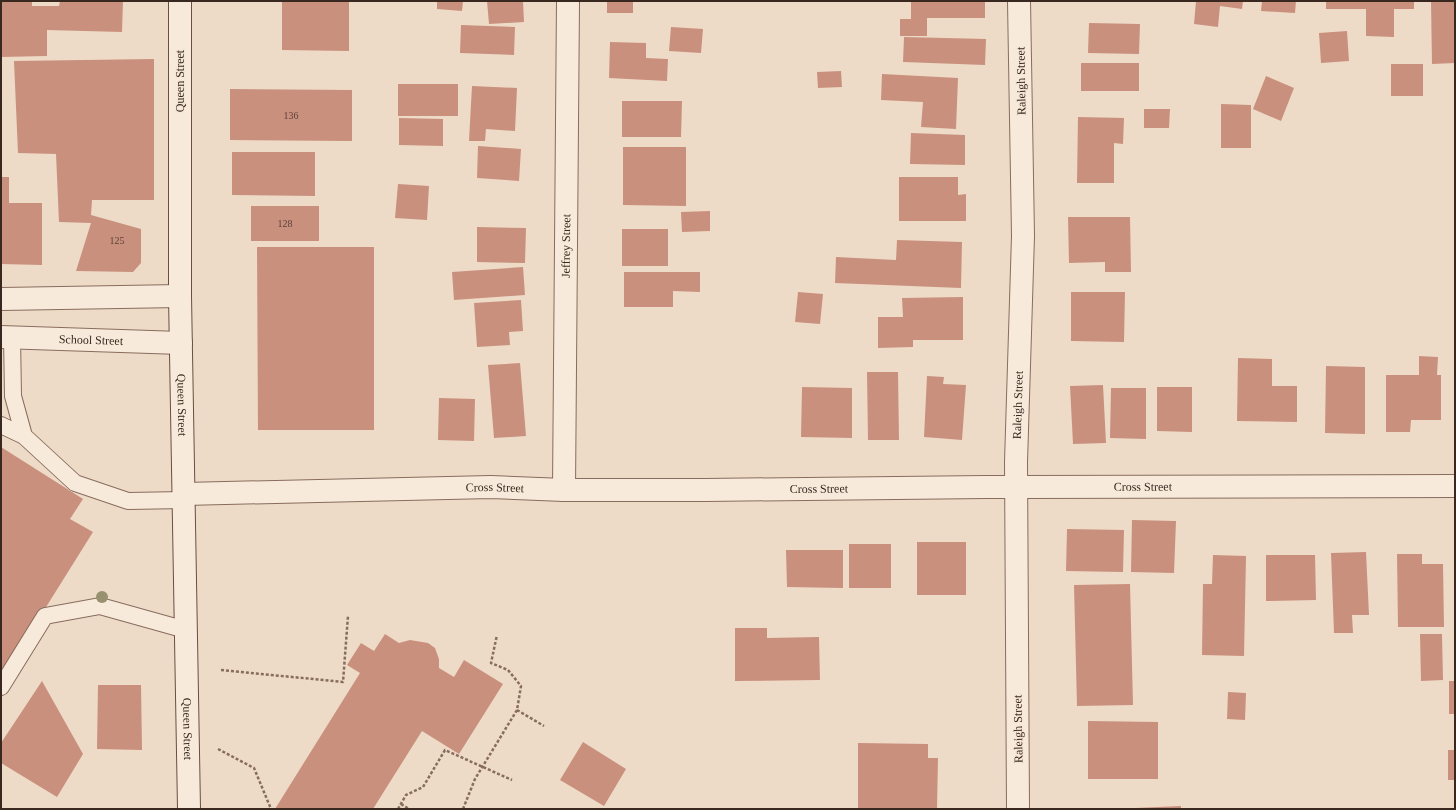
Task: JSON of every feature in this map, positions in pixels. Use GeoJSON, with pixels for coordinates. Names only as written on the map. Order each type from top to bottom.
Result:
{"type":"FeatureCollection","features":[{"type":"Feature","properties":{"kind":"street","name":"Queen Street"},"geometry":{"type":"LineString","coordinates":[[180,1],[180,296],[189,809]]}},
{"type":"Feature","properties":{"kind":"street","name":"Jeffrey Street"},"geometry":{"type":"LineString","coordinates":[[564,490],[568,1]]}},
{"type":"Feature","properties":{"kind":"street","name":"Raleigh Street"},"geometry":{"type":"LineString","coordinates":[[1018,809],[1015,487],[1023,236],[1019,1]]}},
{"type":"Feature","properties":{"kind":"street"},"geometry":{"type":"LineString","coordinates":[[1,299],[180,296]]}},
{"type":"Feature","properties":{"kind":"street","name":"School Street"},"geometry":{"type":"LineString","coordinates":[[6,337],[181,343]]}},
{"type":"Feature","properties":{"kind":"street","name":"Cross Street"},"geometry":{"type":"LineString","coordinates":[[184,497],[492,487],[564,490],[1455,486]]}},
{"type":"Feature","properties":{"kind":"lane"},"geometry":{"type":"LineString","coordinates":[[6,337],[13,396],[24,436]]}},
{"type":"Feature","properties":{"kind":"lane"},"geometry":{"type":"LineString","coordinates":[[1,425],[24,436],[76,483],[128,501],[184,497]]}},
{"type":"Feature","properties":{"kind":"lane"},"geometry":{"type":"LineString","coordinates":[[1,687],[46,616],[100,606],[186,630]]}},
{"type":"Feature","properties":{"kind":"path"},"geometry":{"type":"LineString","coordinates":[[221,670],[343,682],[348,616]]}},
{"type":"Feature","properties":{"kind":"path"},"geometry":{"type":"LineString","coordinates":[[463,809],[475,779],[517,710],[521,686],[508,670],[491,663],[497,635]]}},
{"type":"Feature","properties":{"kind":"path"},"geometry":{"type":"LineString","coordinates":[[517,710],[544,726]]}},
{"type":"Feature","properties":{"kind":"path"},"geometry":{"type":"LineString","coordinates":[[218,749],[254,768],[271,809]]}},
{"type":"Feature","properties":{"kind":"path"},"geometry":{"type":"LineString","coordinates":[[398,809],[406,795],[423,787],[445,750],[512,780]]}},
{"type":"Feature","properties":{"kind":"path"},"geometry":{"type":"LineString","coordinates":[[401,804],[409,809]]}},
{"type":"Feature","properties":{"kind":"building"},"geometry":{"type":"Polygon","coordinates":[[[1,1],[32,1],[32,6],[59,6],[60,1],[123,1],[122,32],[47,30],[47,56],[1,57],[1,1]]]}},
{"type":"Feature","properties":{"kind":"building"},"geometry":{"type":"Polygon","coordinates":[[[282,1],[349,1],[349,51],[282,50],[282,1]]]}},
{"type":"Feature","properties":{"kind":"building"},"geometry":{"type":"Polygon","coordinates":[[[437,1],[463,1],[462,11],[437,9],[437,1]]]}},
{"type":"Feature","properties":{"kind":"building"},"geometry":{"type":"Polygon","coordinates":[[[487,1],[523,1],[524,22],[489,24],[487,1]]]}},
{"type":"Feature","properties":{"kind":"building"},"geometry":{"type":"Polygon","coordinates":[[[607,1],[633,1],[633,13],[607,13],[607,1]]]}},
{"type":"Feature","properties":{"kind":"building"},"geometry":{"type":"Polygon","coordinates":[[[911,1],[985,1],[985,18],[927,18],[927,36],[900,36],[900,19],[911,19],[911,1]]]}},
{"type":"Feature","properties":{"kind":"building"},"geometry":{"type":"Polygon","coordinates":[[[1196,1],[1243,1],[1242,9],[1220,6],[1218,27],[1194,24],[1196,1]]]}},
{"type":"Feature","properties":{"kind":"building"},"geometry":{"type":"Polygon","coordinates":[[[1262,1],[1296,1],[1295,13],[1261,11],[1262,1]]]}},
{"type":"Feature","properties":{"kind":"building"},"geometry":{"type":"Polygon","coordinates":[[[1326,1],[1414,1],[1414,9],[1394,9],[1394,37],[1366,36],[1366,9],[1326,9],[1326,1]]]}},
{"type":"Feature","properties":{"kind":"building"},"geometry":{"type":"Polygon","coordinates":[[[1431,1],[1455,1],[1455,63],[1432,64],[1431,1]]]}},
{"type":"Feature","properties":{"kind":"building"},"geometry":{"type":"Polygon","coordinates":[[[1089,23],[1140,24],[1139,54],[1088,53],[1089,23]]]}},
{"type":"Feature","properties":{"kind":"building"},"geometry":{"type":"Polygon","coordinates":[[[461,25],[515,27],[514,55],[460,53],[461,25]]]}},
{"type":"Feature","properties":{"kind":"building"},"geometry":{"type":"Polygon","coordinates":[[[671,27],[703,29],[701,53],[669,51],[671,27]]]}},
{"type":"Feature","properties":{"kind":"building"},"geometry":{"type":"Polygon","coordinates":[[[1347,31],[1349,61],[1321,63],[1319,33],[1347,31]]]}},
{"type":"Feature","properties":{"kind":"building"},"geometry":{"type":"Polygon","coordinates":[[[904,37],[986,39],[985,65],[903,62],[904,37]]]}},
{"type":"Feature","properties":{"kind":"building"},"geometry":{"type":"Polygon","coordinates":[[[610,42],[646,43],[646,58],[668,59],[667,81],[609,78],[610,42]]]}},
{"type":"Feature","properties":{"kind":"building"},"geometry":{"type":"Polygon","coordinates":[[[154,59],[154,200],[92,200],[91,215],[141,229],[141,263],[133,272],[76,271],[91,223],[59,222],[56,154],[18,153],[14,61],[154,59]]]}},
{"type":"Feature","properties":{"kind":"building"},"geometry":{"type":"Polygon","coordinates":[[[1081,63],[1139,63],[1139,91],[1081,91],[1081,63]]]}},
{"type":"Feature","properties":{"kind":"building"},"geometry":{"type":"Polygon","coordinates":[[[1391,64],[1423,64],[1423,96],[1391,96],[1391,64]]]}},
{"type":"Feature","properties":{"kind":"building"},"geometry":{"type":"Polygon","coordinates":[[[841,71],[842,87],[818,88],[817,72],[841,71]]]}},
{"type":"Feature","properties":{"kind":"building"},"geometry":{"type":"Polygon","coordinates":[[[882,74],[958,78],[956,129],[921,127],[923,102],[881,100],[882,74]]]}},
{"type":"Feature","properties":{"kind":"building"},"geometry":{"type":"Polygon","coordinates":[[[1266,76],[1294,88],[1281,121],[1253,109],[1266,76]]]}},
{"type":"Feature","properties":{"kind":"building"},"geometry":{"type":"Polygon","coordinates":[[[398,84],[458,84],[458,116],[398,116],[398,84]]]}},
{"type":"Feature","properties":{"kind":"building"},"geometry":{"type":"Polygon","coordinates":[[[472,86],[517,88],[515,131],[486,129],[485,141],[469,141],[472,86]]]}},
{"type":"Feature","properties":{"kind":"building"},"geometry":{"type":"Polygon","coordinates":[[[230,89],[352,90],[352,141],[230,140],[230,89]]]}},
{"type":"Feature","properties":{"kind":"building"},"geometry":{"type":"Polygon","coordinates":[[[622,101],[682,101],[681,137],[622,137],[622,101]]]}},
{"type":"Feature","properties":{"kind":"building"},"geometry":{"type":"Polygon","coordinates":[[[1221,104],[1251,105],[1251,148],[1221,148],[1221,104]]]}},
{"type":"Feature","properties":{"kind":"building"},"geometry":{"type":"Polygon","coordinates":[[[1144,109],[1170,109],[1169,128],[1144,128],[1144,109]]]}},
{"type":"Feature","properties":{"kind":"building"},"geometry":{"type":"Polygon","coordinates":[[[1078,117],[1124,118],[1123,144],[1114,143],[1114,183],[1077,183],[1078,117]]]}},
{"type":"Feature","properties":{"kind":"building"},"geometry":{"type":"Polygon","coordinates":[[[399,118],[443,119],[443,146],[399,145],[399,118]]]}},
{"type":"Feature","properties":{"kind":"building"},"geometry":{"type":"Polygon","coordinates":[[[911,133],[965,135],[965,165],[910,164],[911,133]]]}},
{"type":"Feature","properties":{"kind":"building"},"geometry":{"type":"Polygon","coordinates":[[[478,146],[521,149],[519,181],[477,178],[478,146]]]}},
{"type":"Feature","properties":{"kind":"building"},"geometry":{"type":"Polygon","coordinates":[[[623,147],[686,147],[686,206],[623,205],[623,147]]]}},
{"type":"Feature","properties":{"kind":"building"},"geometry":{"type":"Polygon","coordinates":[[[232,152],[315,152],[315,196],[232,195],[232,152]]]}},
{"type":"Feature","properties":{"kind":"building"},"geometry":{"type":"Polygon","coordinates":[[[1,177],[9,177],[9,203],[42,203],[42,265],[1,264],[1,177]]]}},
{"type":"Feature","properties":{"kind":"building"},"geometry":{"type":"Polygon","coordinates":[[[899,177],[958,177],[958,195],[966,194],[966,221],[899,221],[899,177]]]}},
{"type":"Feature","properties":{"kind":"building"},"geometry":{"type":"Polygon","coordinates":[[[398,184],[429,186],[427,220],[395,218],[398,184]]]}},
{"type":"Feature","properties":{"kind":"building"},"geometry":{"type":"Polygon","coordinates":[[[251,206],[319,206],[319,241],[251,241],[251,206]]]}},
{"type":"Feature","properties":{"kind":"building"},"geometry":{"type":"Polygon","coordinates":[[[710,211],[710,231],[682,232],[681,212],[710,211]]]}},
{"type":"Feature","properties":{"kind":"building"},"geometry":{"type":"Polygon","coordinates":[[[1068,217],[1130,217],[1131,272],[1105,272],[1105,262],[1069,263],[1068,217]]]}},
{"type":"Feature","properties":{"kind":"building"},"geometry":{"type":"Polygon","coordinates":[[[477,227],[526,228],[525,263],[477,262],[477,227]]]}},
{"type":"Feature","properties":{"kind":"building"},"geometry":{"type":"Polygon","coordinates":[[[622,229],[668,229],[668,266],[622,266],[622,229]]]}},
{"type":"Feature","properties":{"kind":"building"},"geometry":{"type":"Polygon","coordinates":[[[897,240],[962,242],[961,288],[835,283],[836,257],[896,260],[897,240]]]}},
{"type":"Feature","properties":{"kind":"building"},"geometry":{"type":"Polygon","coordinates":[[[257,247],[374,247],[374,430],[258,430],[257,247]]]}},
{"type":"Feature","properties":{"kind":"building"},"geometry":{"type":"Polygon","coordinates":[[[523,267],[525,295],[454,300],[452,272],[523,267]]]}},
{"type":"Feature","properties":{"kind":"building"},"geometry":{"type":"Polygon","coordinates":[[[624,272],[700,272],[700,292],[673,291],[673,307],[624,307],[624,272]]]}},
{"type":"Feature","properties":{"kind":"building"},"geometry":{"type":"Polygon","coordinates":[[[798,292],[823,294],[820,324],[795,322],[798,292]]]}},
{"type":"Feature","properties":{"kind":"building"},"geometry":{"type":"Polygon","coordinates":[[[1071,292],[1125,292],[1124,342],[1071,341],[1071,292]]]}},
{"type":"Feature","properties":{"kind":"building"},"geometry":{"type":"Polygon","coordinates":[[[963,297],[963,340],[913,340],[913,347],[878,348],[878,317],[903,317],[902,298],[963,297]]]}},
{"type":"Feature","properties":{"kind":"building"},"geometry":{"type":"Polygon","coordinates":[[[521,300],[523,331],[509,332],[510,345],[477,347],[474,303],[521,300]]]}},
{"type":"Feature","properties":{"kind":"building"},"geometry":{"type":"Polygon","coordinates":[[[1419,356],[1438,357],[1437,375],[1441,375],[1441,420],[1411,420],[1410,432],[1386,432],[1386,375],[1419,375],[1419,356]]]}},
{"type":"Feature","properties":{"kind":"building"},"geometry":{"type":"Polygon","coordinates":[[[1238,358],[1272,359],[1272,386],[1297,386],[1297,422],[1237,421],[1238,358]]]}},
{"type":"Feature","properties":{"kind":"building"},"geometry":{"type":"Polygon","coordinates":[[[520,363],[526,436],[494,438],[488,365],[520,363]]]}},
{"type":"Feature","properties":{"kind":"building"},"geometry":{"type":"Polygon","coordinates":[[[1326,366],[1365,367],[1365,434],[1325,433],[1326,366]]]}},
{"type":"Feature","properties":{"kind":"building"},"geometry":{"type":"Polygon","coordinates":[[[867,372],[898,372],[899,440],[868,440],[867,372]]]}},
{"type":"Feature","properties":{"kind":"building"},"geometry":{"type":"Polygon","coordinates":[[[927,376],[944,377],[943,384],[966,385],[962,440],[924,437],[927,376]]]}},
{"type":"Feature","properties":{"kind":"building"},"geometry":{"type":"Polygon","coordinates":[[[1103,385],[1106,443],[1073,444],[1070,386],[1103,385]]]}},
{"type":"Feature","properties":{"kind":"building"},"geometry":{"type":"Polygon","coordinates":[[[802,387],[852,388],[852,438],[801,437],[802,387]]]}},
{"type":"Feature","properties":{"kind":"building"},"geometry":{"type":"Polygon","coordinates":[[[1157,387],[1192,387],[1192,432],[1157,431],[1157,387]]]}},
{"type":"Feature","properties":{"kind":"building"},"geometry":{"type":"Polygon","coordinates":[[[1111,388],[1146,388],[1146,439],[1110,438],[1111,388]]]}},
{"type":"Feature","properties":{"kind":"building"},"geometry":{"type":"Polygon","coordinates":[[[439,398],[475,399],[474,441],[438,440],[439,398]]]}},
{"type":"Feature","properties":{"kind":"building"},"geometry":{"type":"Polygon","coordinates":[[[1,447],[83,499],[70,519],[93,532],[1,679],[1,447]]]}},
{"type":"Feature","properties":{"kind":"building"},"geometry":{"type":"Polygon","coordinates":[[[1132,520],[1176,521],[1174,573],[1131,572],[1132,520]]]}},
{"type":"Feature","properties":{"kind":"building"},"geometry":{"type":"Polygon","coordinates":[[[1067,529],[1124,530],[1123,572],[1066,571],[1067,529]]]}},
{"type":"Feature","properties":{"kind":"building"},"geometry":{"type":"Polygon","coordinates":[[[917,542],[966,542],[966,595],[917,595],[917,542]]]}},
{"type":"Feature","properties":{"kind":"building"},"geometry":{"type":"Polygon","coordinates":[[[849,544],[891,544],[891,588],[849,588],[849,544]]]}},
{"type":"Feature","properties":{"kind":"building"},"geometry":{"type":"Polygon","coordinates":[[[786,550],[843,550],[843,588],[787,587],[786,550]]]}},
{"type":"Feature","properties":{"kind":"building"},"geometry":{"type":"Polygon","coordinates":[[[1366,552],[1369,615],[1352,615],[1353,633],[1334,633],[1331,553],[1366,552]]]}},
{"type":"Feature","properties":{"kind":"building"},"geometry":{"type":"Polygon","coordinates":[[[1397,554],[1422,554],[1422,564],[1443,564],[1444,627],[1398,627],[1397,554]]]}},
{"type":"Feature","properties":{"kind":"building"},"geometry":{"type":"Polygon","coordinates":[[[1213,555],[1246,556],[1244,656],[1202,655],[1203,584],[1212,584],[1213,555]]]}},
{"type":"Feature","properties":{"kind":"building"},"geometry":{"type":"Polygon","coordinates":[[[1266,555],[1315,555],[1316,600],[1266,601],[1266,555]]]}},
{"type":"Feature","properties":{"kind":"building"},"geometry":{"type":"Polygon","coordinates":[[[1130,584],[1133,705],[1077,706],[1074,585],[1130,584]]]}},
{"type":"Feature","properties":{"kind":"building"},"geometry":{"type":"Polygon","coordinates":[[[735,628],[767,628],[767,638],[819,637],[820,680],[735,681],[735,628]]]}},
{"type":"Feature","properties":{"kind":"building"},"geometry":{"type":"Polygon","coordinates":[[[385,634],[399,643],[410,640],[428,643],[435,648],[439,659],[439,668],[454,677],[464,660],[503,684],[459,754],[422,731],[373,809],[275,809],[360,673],[347,665],[361,643],[374,651],[385,634]]]}},
{"type":"Feature","properties":{"kind":"building"},"geometry":{"type":"Polygon","coordinates":[[[1420,634],[1442,634],[1443,680],[1421,681],[1420,634]]]}},
{"type":"Feature","properties":{"kind":"building"},"geometry":{"type":"Polygon","coordinates":[[[42,681],[83,754],[57,797],[1,763],[1,743],[42,681]]]}},
{"type":"Feature","properties":{"kind":"building"},"geometry":{"type":"Polygon","coordinates":[[[1449,681],[1455,681],[1455,714],[1449,714],[1449,681]]]}},
{"type":"Feature","properties":{"kind":"building"},"geometry":{"type":"Polygon","coordinates":[[[98,685],[141,685],[142,750],[97,749],[98,685]]]}},
{"type":"Feature","properties":{"kind":"building"},"geometry":{"type":"Polygon","coordinates":[[[1228,692],[1246,693],[1245,720],[1227,719],[1228,692]]]}},
{"type":"Feature","properties":{"kind":"building"},"geometry":{"type":"Polygon","coordinates":[[[1088,721],[1158,722],[1158,779],[1088,779],[1088,721]]]}},
{"type":"Feature","properties":{"kind":"building"},"geometry":{"type":"Polygon","coordinates":[[[583,742],[626,769],[604,806],[560,780],[583,742]]]}},
{"type":"Feature","properties":{"kind":"building"},"geometry":{"type":"Polygon","coordinates":[[[858,743],[928,744],[928,758],[938,758],[937,809],[858,809],[858,743]]]}},
{"type":"Feature","properties":{"kind":"building"},"geometry":{"type":"Polygon","coordinates":[[[1448,750],[1455,750],[1455,780],[1448,780],[1448,750]]]}},
{"type":"Feature","properties":{"kind":"building"},"geometry":{"type":"Polygon","coordinates":[[[1181,806],[1181,809],[1135,809],[1135,808],[1181,806]]]}}]}
